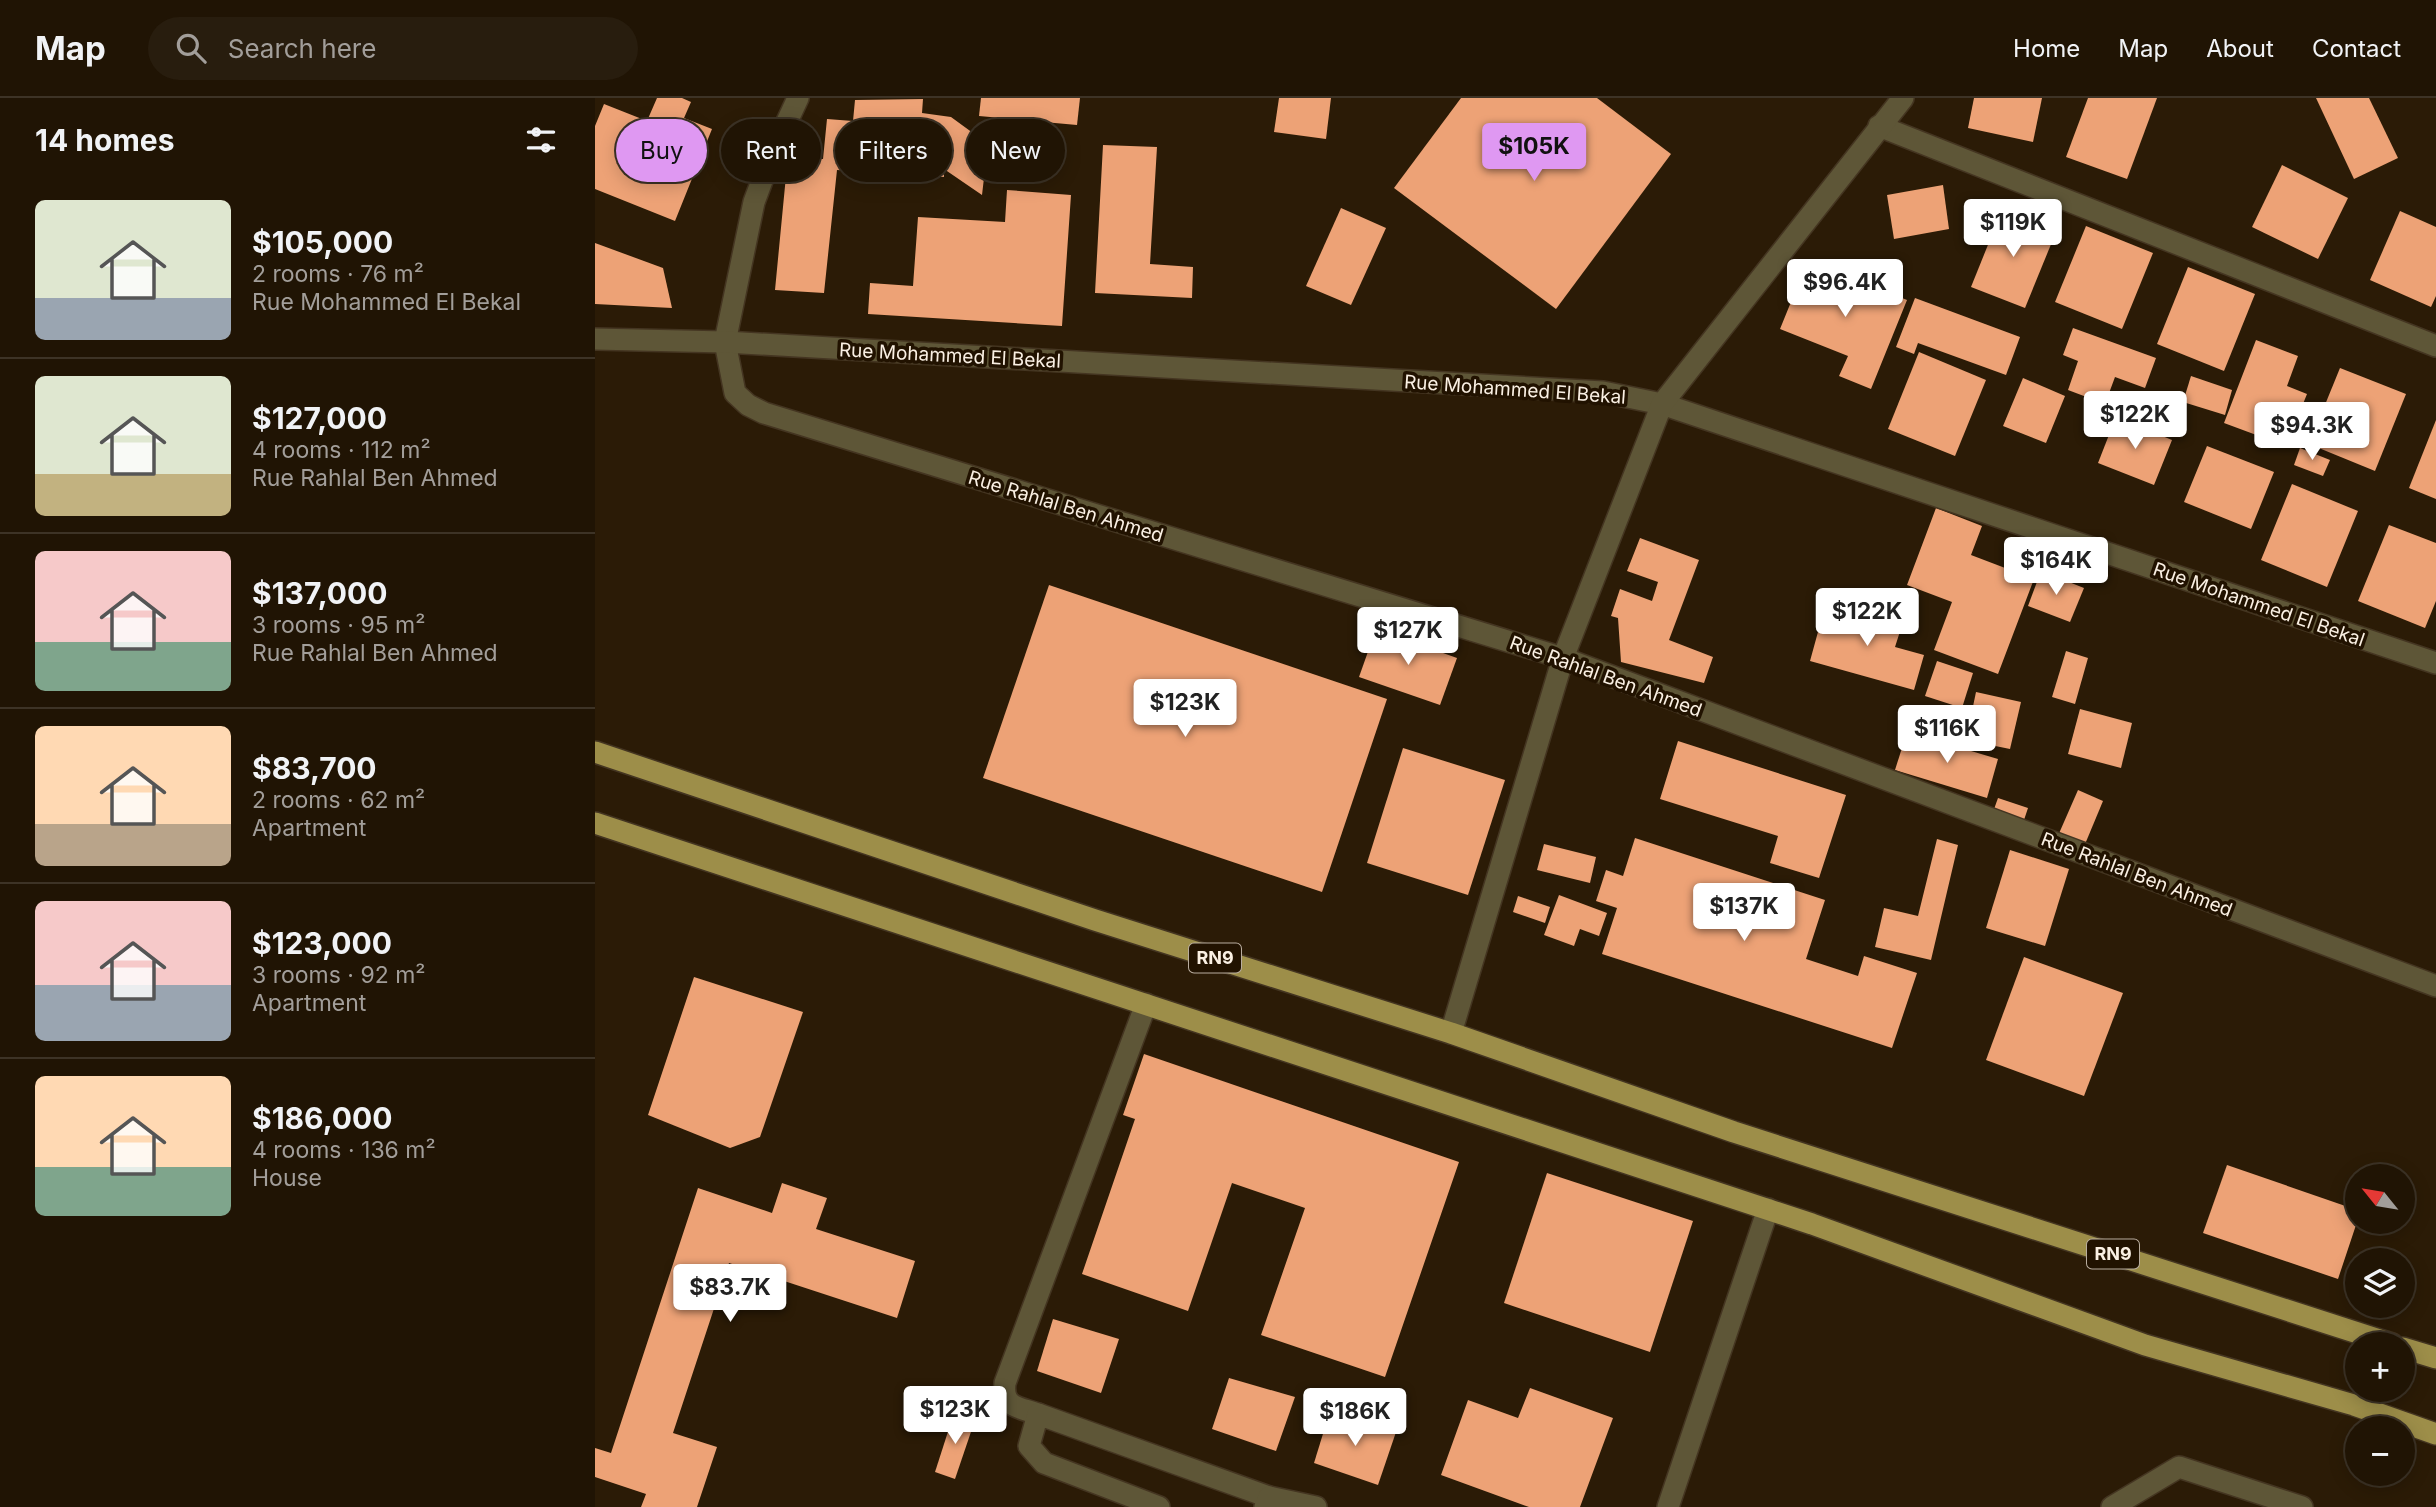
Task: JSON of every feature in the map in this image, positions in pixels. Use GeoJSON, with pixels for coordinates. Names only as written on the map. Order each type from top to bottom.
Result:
{"type":"FeatureCollection","features":[{"type":"Feature","properties":{"kind":"main road","name":"RN9"},"geometry":{"type":"LineString","coordinates":[[595,752],[1095,920],[1451,1033],[1734,1132],[2355,1332]]}},
{"type":"Feature","properties":{"kind":"main road"},"geometry":{"type":"LineString","coordinates":[[595,823],[1768,1209],[2145,1345],[2354,1405],[2436,1434]]}},
{"type":"Feature","properties":{"kind":"main road"},"geometry":{"type":"LineString","coordinates":[[2415,1352],[2436,1358]]}},
{"type":"Feature","properties":{"kind":"street"},"geometry":{"type":"LineString","coordinates":[[725,342],[754,202],[772,154],[798,98]]}},
{"type":"Feature","properties":{"kind":"street"},"geometry":{"type":"LineString","coordinates":[[1451,1033],[1563,658],[1662,404],[1903,98]]}},
{"type":"Feature","properties":{"kind":"street"},"geometry":{"type":"LineString","coordinates":[[1879,126],[2436,346]]}},
{"type":"Feature","properties":{"kind":"street","name":"Rue Mohammed El Bekal"},"geometry":{"type":"LineString","coordinates":[[595,340],[725,342],[1603,392],[1662,404],[2436,663]]}},
{"type":"Feature","properties":{"kind":"street","name":"Rue Rahlal Ben Ahmed"},"geometry":{"type":"LineString","coordinates":[[725,342],[735,393],[748,405],[764,413],[1563,658],[2436,986]]}},
{"type":"Feature","properties":{"kind":"street"},"geometry":{"type":"LineString","coordinates":[[1146,1004],[1005,1383],[1004,1395],[1008,1402],[1267,1502],[1316,1507]]}},
{"type":"Feature","properties":{"kind":"street"},"geometry":{"type":"LineString","coordinates":[[1668,1507],[1768,1209]]}},
{"type":"Feature","properties":{"kind":"street"},"geometry":{"type":"LineString","coordinates":[[1038,1414],[1029,1446],[1044,1463],[1160,1507]]}},
{"type":"Feature","properties":{"kind":"street"},"geometry":{"type":"LineString","coordinates":[[2112,1507],[2179,1467],[2302,1507]]}},
{"type":"Feature","properties":{"kind":"building"},"geometry":{"type":"Polygon","coordinates":[[[657,98],[682,98],[691,102],[684,118],[687,119],[648,119],[657,98]]]}},
{"type":"Feature","properties":{"kind":"building"},"geometry":{"type":"Polygon","coordinates":[[[981,98],[1080,98],[1077,125],[1065,124],[1065,119],[979,116],[981,98]]]}},
{"type":"Feature","properties":{"kind":"building"},"geometry":{"type":"Polygon","coordinates":[[[1279,98],[1331,98],[1326,139],[1274,132],[1279,98]]]}},
{"type":"Feature","properties":{"kind":"building"},"geometry":{"type":"Polygon","coordinates":[[[1461,98],[1597,98],[1671,154],[1556,309],[1394,188],[1461,98]]]}},
{"type":"Feature","properties":{"kind":"building"},"geometry":{"type":"Polygon","coordinates":[[[1974,98],[2042,98],[2033,142],[1968,128],[1974,98]]]}},
{"type":"Feature","properties":{"kind":"building"},"geometry":{"type":"Polygon","coordinates":[[[2088,98],[2157,98],[2127,179],[2066,157],[2088,98]]]}},
{"type":"Feature","properties":{"kind":"building"},"geometry":{"type":"Polygon","coordinates":[[[2316,98],[2369,98],[2398,158],[2354,179],[2316,98]]]}},
{"type":"Feature","properties":{"kind":"building"},"geometry":{"type":"Polygon","coordinates":[[[923,99],[922,113],[951,117],[966,128],[966,182],[984,182],[982,195],[952,174],[952,119],[853,119],[855,100],[923,99]]]}},
{"type":"Feature","properties":{"kind":"building"},"geometry":{"type":"Polygon","coordinates":[[[604,104],[642,119],[616,119],[616,182],[691,182],[675,221],[595,189],[595,126],[604,104]]]}},
{"type":"Feature","properties":{"kind":"building"},"geometry":{"type":"Polygon","coordinates":[[[827,119],[835,120],[836,182],[824,293],[775,290],[785,182],[821,182],[821,159],[827,119]]]}},
{"type":"Feature","properties":{"kind":"building"},"geometry":{"type":"Polygon","coordinates":[[[707,127],[712,129],[707,141],[707,127]]]}},
{"type":"Feature","properties":{"kind":"building"},"geometry":{"type":"Polygon","coordinates":[[[1103,145],[1157,147],[1150,264],[1193,267],[1192,298],[1095,293],[1103,145]]]}},
{"type":"Feature","properties":{"kind":"building"},"geometry":{"type":"Polygon","coordinates":[[[2282,165],[2348,198],[2318,259],[2252,227],[2282,165]]]}},
{"type":"Feature","properties":{"kind":"building"},"geometry":{"type":"Polygon","coordinates":[[[1943,185],[1949,229],[1894,239],[1887,195],[1943,185]]]}},
{"type":"Feature","properties":{"kind":"building"},"geometry":{"type":"Polygon","coordinates":[[[1007,190],[1071,195],[1062,326],[868,314],[870,283],[913,286],[918,217],[1005,222],[1007,190]]]}},
{"type":"Feature","properties":{"kind":"building"},"geometry":{"type":"Polygon","coordinates":[[[1341,208],[1386,228],[1351,305],[1306,286],[1341,208]]]}},
{"type":"Feature","properties":{"kind":"building"},"geometry":{"type":"Polygon","coordinates":[[[2002,210],[2056,232],[2025,308],[1971,287],[2002,210]]]}},
{"type":"Feature","properties":{"kind":"building"},"geometry":{"type":"Polygon","coordinates":[[[2400,211],[2436,227],[2436,296],[2431,307],[2370,280],[2400,211]]]}},
{"type":"Feature","properties":{"kind":"building"},"geometry":{"type":"Polygon","coordinates":[[[2086,226],[2153,253],[2122,329],[2055,302],[2086,226]]]}},
{"type":"Feature","properties":{"kind":"building"},"geometry":{"type":"Polygon","coordinates":[[[595,243],[663,268],[672,308],[595,304],[595,243]]]}},
{"type":"Feature","properties":{"kind":"building"},"geometry":{"type":"Polygon","coordinates":[[[1808,260],[1907,300],[1871,389],[1839,376],[1848,356],[1780,329],[1808,260]]]}},
{"type":"Feature","properties":{"kind":"building"},"geometry":{"type":"Polygon","coordinates":[[[2188,267],[2255,294],[2224,371],[2157,344],[2188,267]]]}},
{"type":"Feature","properties":{"kind":"building"},"geometry":{"type":"Polygon","coordinates":[[[1915,298],[2020,337],[2006,375],[1918,343],[1914,354],[1896,347],[1915,298]]]}},
{"type":"Feature","properties":{"kind":"building"},"geometry":{"type":"Polygon","coordinates":[[[2073,328],[2156,358],[2145,388],[2115,377],[2105,404],[2068,390],[2078,361],[2063,355],[2073,328]]]}},
{"type":"Feature","properties":{"kind":"building"},"geometry":{"type":"Polygon","coordinates":[[[2256,340],[2298,356],[2287,386],[2307,394],[2286,446],[2224,423],[2256,340]]]}},
{"type":"Feature","properties":{"kind":"building"},"geometry":{"type":"Polygon","coordinates":[[[1919,352],[1986,380],[1955,456],[1888,429],[1919,352]]]}},
{"type":"Feature","properties":{"kind":"building"},"geometry":{"type":"Polygon","coordinates":[[[2340,368],[2406,394],[2375,471],[2309,444],[2340,368]]]}},
{"type":"Feature","properties":{"kind":"building"},"geometry":{"type":"Polygon","coordinates":[[[2191,376],[2232,390],[2225,415],[2183,402],[2191,376]]]}},
{"type":"Feature","properties":{"kind":"building"},"geometry":{"type":"Polygon","coordinates":[[[2023,378],[2065,396],[2046,443],[2003,426],[2023,378]]]}},
{"type":"Feature","properties":{"kind":"building"},"geometry":{"type":"Polygon","coordinates":[[[2116,417],[2172,440],[2154,485],[2098,463],[2116,417]]]}},
{"type":"Feature","properties":{"kind":"building"},"geometry":{"type":"Polygon","coordinates":[[[2436,420],[2436,499],[2409,488],[2436,420]]]}},
{"type":"Feature","properties":{"kind":"building"},"geometry":{"type":"Polygon","coordinates":[[[2207,446],[2274,472],[2251,529],[2184,502],[2207,446]]]}},
{"type":"Feature","properties":{"kind":"building"},"geometry":{"type":"Polygon","coordinates":[[[2300,448],[2330,460],[2323,476],[2294,465],[2300,448]]]}},
{"type":"Feature","properties":{"kind":"building"},"geometry":{"type":"Polygon","coordinates":[[[2292,484],[2358,511],[2327,587],[2261,560],[2292,484]]]}},
{"type":"Feature","properties":{"kind":"building"},"geometry":{"type":"Polygon","coordinates":[[[1936,508],[1982,526],[1971,555],[2034,579],[1998,674],[1934,650],[1952,602],[1907,585],[1936,508]]]}},
{"type":"Feature","properties":{"kind":"building"},"geometry":{"type":"Polygon","coordinates":[[[2389,525],[2436,543],[2436,601],[2425,628],[2358,601],[2389,525]]]}},
{"type":"Feature","properties":{"kind":"building"},"geometry":{"type":"Polygon","coordinates":[[[1640,538],[1699,560],[1669,640],[1713,657],[1704,683],[1621,662],[1618,618],[1611,616],[1620,589],[1652,601],[1658,582],[1627,571],[1640,538]]]}},
{"type":"Feature","properties":{"kind":"building"},"geometry":{"type":"Polygon","coordinates":[[[2041,571],[2084,588],[2070,622],[2028,606],[2041,571]]]}},
{"type":"Feature","properties":{"kind":"building"},"geometry":{"type":"Polygon","coordinates":[[[1049,585],[1387,699],[1322,892],[983,778],[1049,585]]]}},
{"type":"Feature","properties":{"kind":"building"},"geometry":{"type":"Polygon","coordinates":[[[1844,605],[1903,622],[1895,647],[1924,655],[1914,690],[1810,661],[1821,621],[1839,625],[1844,605]]]}},
{"type":"Feature","properties":{"kind":"building"},"geometry":{"type":"Polygon","coordinates":[[[1376,629],[1457,658],[1440,705],[1359,677],[1376,629]]]}},
{"type":"Feature","properties":{"kind":"building"},"geometry":{"type":"Polygon","coordinates":[[[2066,651],[2088,658],[2075,704],[2052,697],[2066,651]]]}},
{"type":"Feature","properties":{"kind":"building"},"geometry":{"type":"Polygon","coordinates":[[[1937,661],[1973,673],[1962,708],[1925,696],[1937,661]]]}},
{"type":"Feature","properties":{"kind":"building"},"geometry":{"type":"Polygon","coordinates":[[[1976,692],[2021,702],[2010,749],[1966,740],[1976,692]]]}},
{"type":"Feature","properties":{"kind":"building"},"geometry":{"type":"Polygon","coordinates":[[[2080,709],[2132,723],[2121,768],[2068,754],[2080,709]]]}},
{"type":"Feature","properties":{"kind":"building"},"geometry":{"type":"Polygon","coordinates":[[[1907,732],[1998,759],[1987,798],[1895,770],[1907,732]]]}},
{"type":"Feature","properties":{"kind":"building"},"geometry":{"type":"Polygon","coordinates":[[[1678,741],[1846,795],[1819,878],[1770,863],[1778,836],[1660,799],[1678,741]]]}},
{"type":"Feature","properties":{"kind":"building"},"geometry":{"type":"Polygon","coordinates":[[[1403,748],[1505,780],[1468,895],[1367,863],[1403,748]]]}},
{"type":"Feature","properties":{"kind":"building"},"geometry":{"type":"Polygon","coordinates":[[[2078,790],[2103,801],[2083,849],[2057,838],[2078,790]]]}},
{"type":"Feature","properties":{"kind":"building"},"geometry":{"type":"Polygon","coordinates":[[[1998,798],[2028,808],[2023,823],[1993,812],[1998,798]]]}},
{"type":"Feature","properties":{"kind":"building"},"geometry":{"type":"Polygon","coordinates":[[[1635,838],[1825,900],[1806,959],[1858,976],[1864,956],[1917,973],[1892,1048],[1602,954],[1617,908],[1596,901],[1606,870],[1623,876],[1635,838]]]}},
{"type":"Feature","properties":{"kind":"building"},"geometry":{"type":"Polygon","coordinates":[[[1937,839],[1958,845],[1931,960],[1875,947],[1884,908],[1918,916],[1937,839]]]}},
{"type":"Feature","properties":{"kind":"building"},"geometry":{"type":"Polygon","coordinates":[[[1544,844],[1596,857],[1590,883],[1537,870],[1544,844]]]}},
{"type":"Feature","properties":{"kind":"building"},"geometry":{"type":"Polygon","coordinates":[[[2010,850],[2069,869],[2045,946],[1986,928],[2010,850]]]}},
{"type":"Feature","properties":{"kind":"building"},"geometry":{"type":"Polygon","coordinates":[[[1559,895],[1607,913],[1599,936],[1580,929],[1574,946],[1544,935],[1559,895]]]}},
{"type":"Feature","properties":{"kind":"building"},"geometry":{"type":"Polygon","coordinates":[[[1518,896],[1550,907],[1545,923],[1513,912],[1518,896]]]}},
{"type":"Feature","properties":{"kind":"building"},"geometry":{"type":"Polygon","coordinates":[[[2024,957],[2123,993],[2084,1096],[1986,1060],[2024,957]]]}},
{"type":"Feature","properties":{"kind":"building"},"geometry":{"type":"Polygon","coordinates":[[[694,977],[803,1012],[760,1137],[730,1148],[648,1115],[694,977]]]}},
{"type":"Feature","properties":{"kind":"building"},"geometry":{"type":"Polygon","coordinates":[[[1144,1054],[1459,1162],[1385,1377],[1261,1335],[1305,1208],[1232,1183],[1188,1311],[1082,1274],[1135,1119],[1123,1115],[1144,1054]]]}},
{"type":"Feature","properties":{"kind":"building"},"geometry":{"type":"Polygon","coordinates":[[[2227,1165],[2345,1206],[2345,1234],[2353,1234],[2348,1248],[2345,1248],[2345,1258],[2338,1279],[2203,1233],[2227,1165]]]}},
{"type":"Feature","properties":{"kind":"building"},"geometry":{"type":"Polygon","coordinates":[[[1547,1173],[1693,1221],[1650,1352],[1504,1303],[1547,1173]]]}},
{"type":"Feature","properties":{"kind":"building"},"geometry":{"type":"Polygon","coordinates":[[[782,1183],[827,1198],[816,1229],[915,1261],[897,1318],[729,1263],[673,1433],[717,1447],[697,1507],[641,1507],[646,1494],[595,1477],[595,1448],[611,1453],[698,1188],[772,1213],[782,1183]]]}},
{"type":"Feature","properties":{"kind":"building"},"geometry":{"type":"Polygon","coordinates":[[[1053,1319],[1119,1339],[1101,1393],[1037,1371],[1053,1319]]]}},
{"type":"Feature","properties":{"kind":"building"},"geometry":{"type":"Polygon","coordinates":[[[1229,1378],[1295,1397],[1276,1451],[1212,1429],[1229,1378]]]}},
{"type":"Feature","properties":{"kind":"building"},"geometry":{"type":"Polygon","coordinates":[[[1530,1388],[1613,1418],[1580,1507],[1529,1507],[1441,1475],[1468,1400],[1518,1418],[1530,1388]]]}},
{"type":"Feature","properties":{"kind":"building"},"geometry":{"type":"Polygon","coordinates":[[[1330,1411],[1396,1432],[1378,1485],[1314,1463],[1330,1411]]]}},
{"type":"Feature","properties":{"kind":"building"},"geometry":{"type":"Polygon","coordinates":[[[954,1413],[975,1420],[955,1479],[935,1472],[954,1413]]]}}]}
